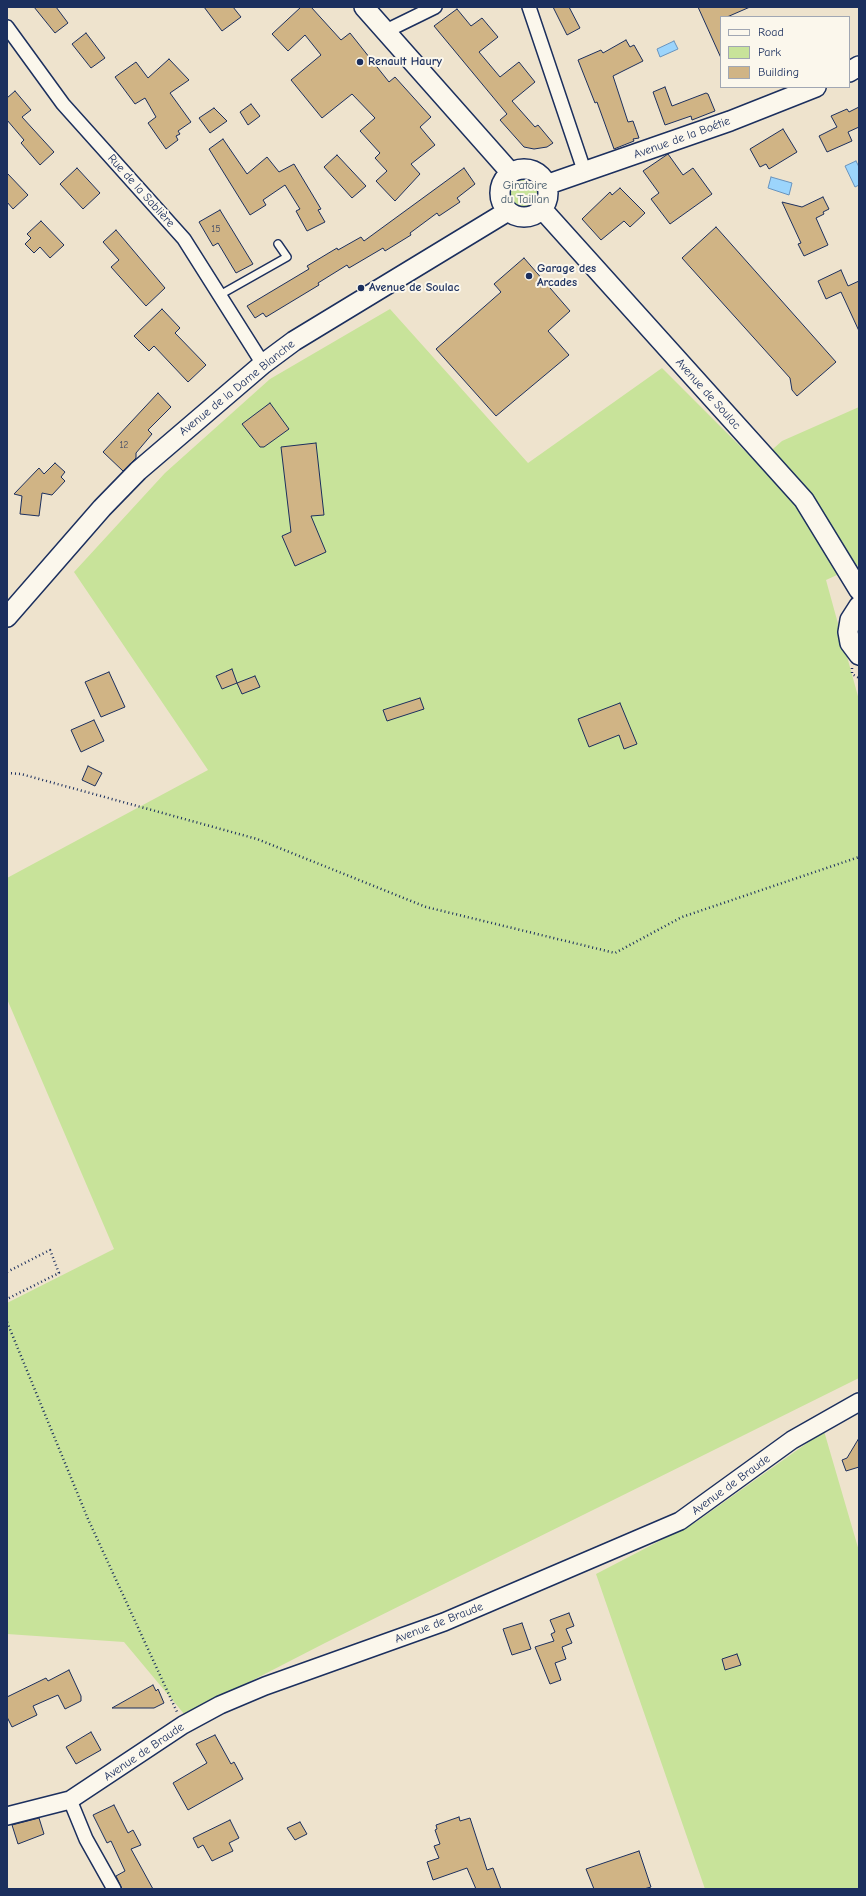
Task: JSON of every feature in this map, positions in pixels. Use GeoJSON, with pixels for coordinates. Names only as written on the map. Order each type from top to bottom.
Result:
{"type":"FeatureCollection","features":[{"type":"Feature","properties":{"kind":"main road"},"geometry":{"type":"LineString","coordinates":[[364,7],[511,173]]}},
{"type":"Feature","properties":{"kind":"main road"},"geometry":{"type":"LineString","coordinates":[[850,71],[859,66]]}},
{"type":"Feature","properties":{"kind":"main road","name":"Avenue de la Boétie"},"geometry":{"type":"LineString","coordinates":[[546,185],[585,173],[730,121],[813,88]]}},
{"type":"Feature","properties":{"kind":"main road"},"geometry":{"type":"LineString","coordinates":[[522,170],[533,171],[540,176],[546,185],[548,196],[542,209],[532,216],[515,216],[508,211],[502,202],[500,194],[502,184],[511,173],[522,170]]}},
{"type":"Feature","properties":{"kind":"main road","name":"Avenue de Soulac"},"geometry":{"type":"LineString","coordinates":[[542,209],[804,500],[859,590]]}},
{"type":"Feature","properties":{"kind":"main road","name":"Avenue de la Dame Blanche"},"geometry":{"type":"LineString","coordinates":[[7,617],[102,508],[138,471],[263,364],[294,341],[508,211]]}},
{"type":"Feature","properties":{"kind":"main road"},"geometry":{"type":"LineString","coordinates":[[856,661],[848,632],[850,620],[859,606]]}},
{"type":"Feature","properties":{"kind":"street"},"geometry":{"type":"LineString","coordinates":[[386,31],[435,7]]}},
{"type":"Feature","properties":{"kind":"street"},"geometry":{"type":"LineString","coordinates":[[528,7],[585,173]]}},
{"type":"Feature","properties":{"kind":"street","name":"Rue de la Sablière"},"geometry":{"type":"LineString","coordinates":[[7,27],[63,104],[184,239],[218,296],[263,364]]}},
{"type":"Feature","properties":{"kind":"street","name":"Avenue de Braude"},"geometry":{"type":"LineString","coordinates":[[7,1816],[70,1800],[183,1725],[220,1705],[444,1622],[680,1521],[792,1440],[859,1402]]}},
{"type":"Feature","properties":{"kind":"street"},"geometry":{"type":"LineString","coordinates":[[70,1800],[86,1839],[114,1889]]}},
{"type":"Feature","properties":{"kind":"lane"},"geometry":{"type":"LineString","coordinates":[[218,296],[287,257],[278,244]]}},
{"type":"Feature","properties":{"kind":"path"},"geometry":{"type":"LineString","coordinates":[[856,661],[852,674],[859,678]]}},
{"type":"Feature","properties":{"kind":"path"},"geometry":{"type":"LineString","coordinates":[[7,773],[21,774],[257,839],[426,907],[615,953],[682,917],[859,858]]}},
{"type":"Feature","properties":{"kind":"path"},"geometry":{"type":"LineString","coordinates":[[7,1272],[50,1250],[59,1273],[7,1299]]}},
{"type":"Feature","properties":{"kind":"path"},"geometry":{"type":"LineString","coordinates":[[7,1322],[88,1519],[183,1725]]}},
{"type":"Feature","properties":{"kind":"green space","name":"Giratoire du Taillan"},"geometry":{"type":"Polygon","coordinates":[[[521,176],[527,176],[531,177],[538,183],[541,193],[540,200],[534,207],[527,210],[521,210],[517,209],[510,203],[507,196],[507,190],[508,186],[514,179],[521,176]]]}},
{"type":"Feature","properties":{"kind":"green space"},"geometry":{"type":"Polygon","coordinates":[[[390,309],[528,463],[662,368],[757,463],[782,441],[859,407],[859,565],[826,580],[859,700],[859,1378],[325,1643],[185,1715],[124,1642],[7,1634],[7,1303],[114,1249],[7,999],[7,878],[208,770],[74,572],[165,473],[270,379],[390,309]]]}},
{"type":"Feature","properties":{"kind":"green space"},"geometry":{"type":"Polygon","coordinates":[[[824,1431],[859,1551],[859,1889],[705,1889],[596,1574],[696,1522],[824,1431]]]}},
{"type":"Feature","properties":{"kind":"water"},"geometry":{"type":"Polygon","coordinates":[[[674,41],[678,49],[660,57],[657,49],[674,41]]]}},
{"type":"Feature","properties":{"kind":"water"},"geometry":{"type":"Polygon","coordinates":[[[856,161],[859,167],[859,185],[855,187],[845,166],[856,161]]]}},
{"type":"Feature","properties":{"kind":"water"},"geometry":{"type":"Polygon","coordinates":[[[771,177],[792,183],[789,195],[768,188],[771,177]]]}},
{"type":"Feature","properties":{"kind":"building"},"geometry":{"type":"Polygon","coordinates":[[[34,7],[56,7],[68,23],[55,33],[34,7]]]}},
{"type":"Feature","properties":{"kind":"building"},"geometry":{"type":"Polygon","coordinates":[[[204,7],[233,7],[241,17],[222,31],[204,7]]]}},
{"type":"Feature","properties":{"kind":"building"},"geometry":{"type":"Polygon","coordinates":[[[301,7],[311,7],[341,40],[350,33],[389,82],[395,77],[431,117],[420,127],[435,145],[411,164],[420,174],[395,201],[376,181],[387,171],[375,158],[380,153],[360,131],[375,118],[352,94],[322,118],[291,80],[321,55],[305,35],[288,51],[272,34],[301,7]]]}},
{"type":"Feature","properties":{"kind":"building"},"geometry":{"type":"Polygon","coordinates":[[[553,7],[569,7],[580,28],[567,35],[553,7]]]}},
{"type":"Feature","properties":{"kind":"building"},"geometry":{"type":"Polygon","coordinates":[[[698,7],[750,7],[729,16],[720,16],[720,56],[698,7]]]}},
{"type":"Feature","properties":{"kind":"building"},"geometry":{"type":"Polygon","coordinates":[[[457,9],[471,26],[482,18],[498,37],[479,52],[500,77],[519,62],[535,82],[512,101],[535,127],[538,125],[553,143],[547,147],[534,149],[524,147],[500,120],[507,114],[434,26],[457,9]]]}},
{"type":"Feature","properties":{"kind":"building"},"geometry":{"type":"Polygon","coordinates":[[[86,33],[105,58],[91,68],[72,44],[86,33]]]}},
{"type":"Feature","properties":{"kind":"building"},"geometry":{"type":"Polygon","coordinates":[[[626,40],[630,47],[634,45],[643,61],[613,76],[628,122],[633,121],[639,138],[633,139],[634,141],[614,149],[597,102],[595,103],[578,60],[601,50],[603,53],[626,40]]]}},
{"type":"Feature","properties":{"kind":"building"},"geometry":{"type":"Polygon","coordinates":[[[169,59],[189,80],[170,93],[191,122],[178,131],[180,134],[176,136],[178,140],[166,149],[148,123],[156,117],[145,98],[135,104],[115,77],[136,62],[148,78],[169,59]]]}},
{"type":"Feature","properties":{"kind":"building"},"geometry":{"type":"Polygon","coordinates":[[[665,87],[672,106],[706,93],[708,94],[715,111],[692,120],[691,116],[665,125],[653,92],[665,87]]]}},
{"type":"Feature","properties":{"kind":"building"},"geometry":{"type":"Polygon","coordinates":[[[15,91],[31,110],[22,117],[54,152],[40,165],[21,143],[24,140],[7,120],[7,98],[15,91]]]}},
{"type":"Feature","properties":{"kind":"building"},"geometry":{"type":"Polygon","coordinates":[[[251,104],[260,116],[248,125],[240,112],[251,104]]]}},
{"type":"Feature","properties":{"kind":"building"},"geometry":{"type":"Polygon","coordinates":[[[859,107],[859,127],[848,132],[852,141],[827,152],[819,136],[837,127],[831,116],[847,109],[849,112],[859,107]]]}},
{"type":"Feature","properties":{"kind":"building"},"geometry":{"type":"Polygon","coordinates":[[[214,108],[227,121],[210,133],[199,118],[214,108]]]}},
{"type":"Feature","properties":{"kind":"building"},"geometry":{"type":"Polygon","coordinates":[[[783,129],[797,152],[769,169],[766,164],[760,167],[750,149],[783,129]]]}},
{"type":"Feature","properties":{"kind":"building"},"geometry":{"type":"Polygon","coordinates":[[[223,139],[247,174],[267,157],[279,172],[294,164],[321,209],[318,210],[325,222],[307,231],[296,211],[300,209],[285,185],[263,200],[266,205],[250,215],[209,149],[223,139]]]}},
{"type":"Feature","properties":{"kind":"building"},"geometry":{"type":"Polygon","coordinates":[[[668,154],[683,175],[693,168],[712,194],[670,224],[651,199],[659,193],[643,171],[668,154]]]}},
{"type":"Feature","properties":{"kind":"building"},"geometry":{"type":"Polygon","coordinates":[[[337,155],[366,186],[352,198],[324,167],[337,155]]]}},
{"type":"Feature","properties":{"kind":"building"},"geometry":{"type":"Polygon","coordinates":[[[77,168],[100,193],[83,209],[60,184],[77,168]]]}},
{"type":"Feature","properties":{"kind":"building"},"geometry":{"type":"Polygon","coordinates":[[[464,168],[475,184],[457,198],[460,202],[439,216],[437,213],[410,233],[411,235],[385,251],[383,248],[349,268],[347,265],[318,283],[319,285],[266,317],[263,313],[255,318],[247,306],[309,269],[307,266],[337,248],[338,250],[361,237],[364,241],[464,168]]]}},
{"type":"Feature","properties":{"kind":"building"},"geometry":{"type":"Polygon","coordinates":[[[7,173],[28,195],[13,209],[7,202],[7,173]]]}},
{"type":"Feature","properties":{"kind":"building"},"geometry":{"type":"Polygon","coordinates":[[[620,188],[645,213],[630,227],[624,221],[601,240],[582,219],[610,192],[612,195],[620,188]]]}},
{"type":"Feature","properties":{"kind":"building"},"geometry":{"type":"Polygon","coordinates":[[[823,197],[829,209],[823,212],[824,214],[816,218],[828,245],[804,256],[798,244],[801,243],[782,202],[802,207],[823,197]]]}},
{"type":"Feature","properties":{"kind":"building"},"geometry":{"type":"Polygon","coordinates":[[[220,210],[253,264],[236,273],[218,243],[213,246],[199,222],[220,210]]]}},
{"type":"Feature","properties":{"kind":"building"},"geometry":{"type":"Polygon","coordinates":[[[41,221],[64,245],[50,258],[40,247],[34,253],[25,244],[31,238],[27,234],[41,221]]]}},
{"type":"Feature","properties":{"kind":"building"},"geometry":{"type":"Polygon","coordinates":[[[716,227],[836,362],[797,396],[792,390],[790,378],[682,258],[716,227]]]}},
{"type":"Feature","properties":{"kind":"building"},"geometry":{"type":"Polygon","coordinates":[[[116,230],[165,288],[146,306],[111,267],[119,260],[103,242],[116,230]]]}},
{"type":"Feature","properties":{"kind":"building"},"geometry":{"type":"Polygon","coordinates":[[[524,258],[570,311],[548,331],[569,355],[496,416],[436,349],[501,292],[494,284],[524,258]]]}},
{"type":"Feature","properties":{"kind":"building"},"geometry":{"type":"Polygon","coordinates":[[[841,270],[848,286],[859,281],[859,331],[841,292],[826,299],[818,281],[841,270]]]}},
{"type":"Feature","properties":{"kind":"building"},"geometry":{"type":"Polygon","coordinates":[[[162,309],[180,328],[175,333],[206,365],[188,382],[154,346],[149,351],[134,336],[162,309]]]}},
{"type":"Feature","properties":{"kind":"building"},"geometry":{"type":"Polygon","coordinates":[[[158,393],[171,407],[148,430],[152,434],[136,453],[136,458],[123,471],[103,452],[158,393]]]}},
{"type":"Feature","properties":{"kind":"building"},"geometry":{"type":"Polygon","coordinates":[[[270,403],[289,429],[264,447],[260,447],[242,424],[270,403]]]}},
{"type":"Feature","properties":{"kind":"building"},"geometry":{"type":"Polygon","coordinates":[[[316,443],[324,515],[311,516],[326,552],[295,566],[282,536],[291,532],[281,447],[316,443]]]}},
{"type":"Feature","properties":{"kind":"building"},"geometry":{"type":"Polygon","coordinates":[[[55,463],[65,472],[61,477],[65,481],[52,495],[42,493],[39,516],[20,514],[22,496],[14,494],[39,468],[44,474],[55,463]]]}},
{"type":"Feature","properties":{"kind":"building"},"geometry":{"type":"Polygon","coordinates":[[[232,669],[237,683],[222,689],[216,676],[232,669]]]}},
{"type":"Feature","properties":{"kind":"building"},"geometry":{"type":"Polygon","coordinates":[[[109,672],[125,707],[101,717],[85,682],[109,672]]]}},
{"type":"Feature","properties":{"kind":"building"},"geometry":{"type":"Polygon","coordinates":[[[255,676],[260,687],[242,694],[237,683],[255,676]]]}},
{"type":"Feature","properties":{"kind":"building"},"geometry":{"type":"Polygon","coordinates":[[[420,698],[424,709],[387,721],[383,710],[420,698]]]}},
{"type":"Feature","properties":{"kind":"building"},"geometry":{"type":"Polygon","coordinates":[[[620,703],[637,744],[624,749],[619,735],[589,747],[578,719],[620,703]]]}},
{"type":"Feature","properties":{"kind":"building"},"geometry":{"type":"Polygon","coordinates":[[[94,720],[104,741],[81,752],[71,730],[94,720]]]}},
{"type":"Feature","properties":{"kind":"building"},"geometry":{"type":"Polygon","coordinates":[[[88,766],[102,773],[95,786],[82,780],[88,766]]]}},
{"type":"Feature","properties":{"kind":"building"},"geometry":{"type":"Polygon","coordinates":[[[859,1438],[859,1467],[846,1471],[842,1460],[847,1458],[859,1438]]]}},
{"type":"Feature","properties":{"kind":"building"},"geometry":{"type":"Polygon","coordinates":[[[569,1613],[574,1626],[566,1629],[572,1643],[562,1647],[566,1659],[555,1663],[561,1680],[550,1684],[535,1647],[554,1641],[551,1634],[555,1632],[550,1620],[569,1613]]]}},
{"type":"Feature","properties":{"kind":"building"},"geometry":{"type":"Polygon","coordinates":[[[522,1623],[531,1649],[512,1655],[503,1629],[522,1623]]]}},
{"type":"Feature","properties":{"kind":"building"},"geometry":{"type":"Polygon","coordinates":[[[737,1654],[741,1665],[725,1670],[722,1659],[737,1654]]]}},
{"type":"Feature","properties":{"kind":"building"},"geometry":{"type":"Polygon","coordinates":[[[69,1670],[81,1696],[81,1701],[65,1709],[58,1695],[33,1706],[37,1715],[12,1727],[7,1717],[7,1697],[46,1678],[48,1681],[69,1670]]]}},
{"type":"Feature","properties":{"kind":"building"},"geometry":{"type":"Polygon","coordinates":[[[153,1685],[156,1691],[158,1689],[164,1703],[154,1708],[112,1708],[153,1685]]]}},
{"type":"Feature","properties":{"kind":"building"},"geometry":{"type":"Polygon","coordinates":[[[91,1732],[101,1750],[76,1764],[66,1747],[91,1732]]]}},
{"type":"Feature","properties":{"kind":"building"},"geometry":{"type":"Polygon","coordinates":[[[215,1735],[231,1764],[234,1762],[243,1779],[188,1810],[173,1783],[207,1763],[196,1744],[215,1735]]]}},
{"type":"Feature","properties":{"kind":"building"},"geometry":{"type":"Polygon","coordinates":[[[114,1805],[128,1833],[133,1830],[141,1845],[131,1849],[153,1889],[122,1889],[116,1876],[125,1871],[111,1841],[107,1843],[93,1815],[114,1805]]]}},
{"type":"Feature","properties":{"kind":"building"},"geometry":{"type":"Polygon","coordinates":[[[459,1817],[460,1821],[470,1818],[487,1870],[493,1868],[501,1889],[476,1889],[467,1868],[433,1880],[427,1862],[439,1858],[434,1846],[440,1844],[435,1830],[437,1829],[436,1825],[459,1817]]]}},
{"type":"Feature","properties":{"kind":"building"},"geometry":{"type":"Polygon","coordinates":[[[39,1818],[44,1834],[18,1844],[12,1825],[39,1818]]]}},
{"type":"Feature","properties":{"kind":"building"},"geometry":{"type":"Polygon","coordinates":[[[230,1820],[239,1838],[229,1843],[233,1851],[212,1861],[203,1845],[198,1848],[193,1838],[230,1820]]]}},
{"type":"Feature","properties":{"kind":"building"},"geometry":{"type":"Polygon","coordinates":[[[300,1822],[307,1834],[295,1840],[287,1828],[300,1822]]]}},
{"type":"Feature","properties":{"kind":"building"},"geometry":{"type":"Polygon","coordinates":[[[639,1851],[651,1887],[644,1889],[594,1889],[586,1869],[639,1851]]]}},
{"type":"Feature","properties":{"kind":"place","name":"Renault Haury"},"geometry":{"type":"Point","coordinates":[360,62]}},
{"type":"Feature","properties":{"kind":"place","name":"Garage des Arcades"},"geometry":{"type":"Point","coordinates":[529,276]}},
{"type":"Feature","properties":{"kind":"place","name":"Avenue de Soulac"},"geometry":{"type":"Point","coordinates":[361,288]}}]}
